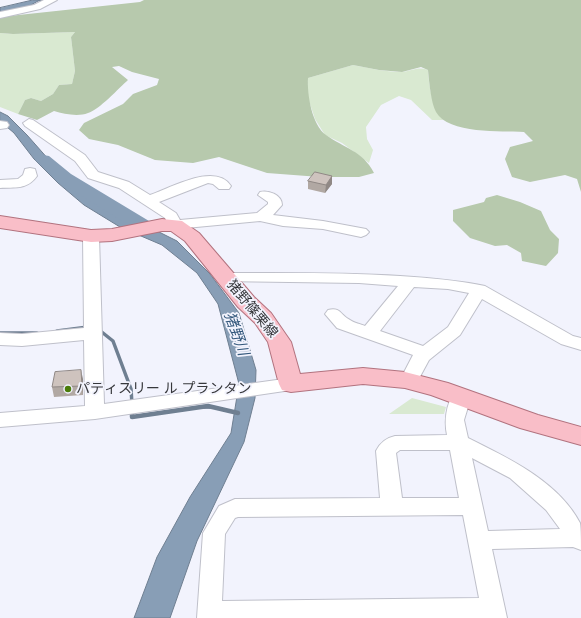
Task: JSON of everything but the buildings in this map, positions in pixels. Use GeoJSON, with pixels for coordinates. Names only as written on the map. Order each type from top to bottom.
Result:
{"type":"FeatureCollection","features":[{"type":"Feature","properties":{"kind":"main road"},"geometry":{"type":"LineString","coordinates":[[0,222],[92,236],[169,225]]}},
{"type":"Feature","properties":{"kind":"main road","name":"猪野篠栗線"},"geometry":{"type":"LineString","coordinates":[[169,225],[192,238],[246,302],[263,318],[279,342],[291,384]]}},
{"type":"Feature","properties":{"kind":"main road"},"geometry":{"type":"LineString","coordinates":[[291,384],[354,376],[388,377],[409,380],[436,387],[523,420],[581,436]]}},
{"type":"Feature","properties":{"kind":"street"},"geometry":{"type":"LineString","coordinates":[[0,15],[37,6],[52,0]]}},
{"type":"Feature","properties":{"kind":"street"},"geometry":{"type":"LineString","coordinates":[[29,123],[80,158],[93,175],[124,185],[171,216],[169,225],[260,217],[283,222],[323,225],[361,232]]}},
{"type":"Feature","properties":{"kind":"street"},"geometry":{"type":"LineString","coordinates":[[0,184],[21,184],[28,180],[30,172]]}},
{"type":"Feature","properties":{"kind":"street"},"geometry":{"type":"LineString","coordinates":[[148,201],[207,179],[217,180],[224,186]]}},
{"type":"Feature","properties":{"kind":"street"},"geometry":{"type":"LineString","coordinates":[[260,217],[266,214],[275,205],[275,200],[265,195]]}},
{"type":"Feature","properties":{"kind":"street"},"geometry":{"type":"LineString","coordinates":[[92,236],[95,412]]}},
{"type":"Feature","properties":{"kind":"street"},"geometry":{"type":"LineString","coordinates":[[226,278],[340,278],[448,284],[479,290],[567,340],[581,344]]}},
{"type":"Feature","properties":{"kind":"street"},"geometry":{"type":"LineString","coordinates":[[369,333],[410,281]]}},
{"type":"Feature","properties":{"kind":"street"},"geometry":{"type":"LineString","coordinates":[[409,380],[425,353],[454,331],[479,290]]}},
{"type":"Feature","properties":{"kind":"street"},"geometry":{"type":"LineString","coordinates":[[334,314],[343,324],[425,353]]}},
{"type":"Feature","properties":{"kind":"street"},"geometry":{"type":"LineString","coordinates":[[0,339],[22,340],[94,333]]}},
{"type":"Feature","properties":{"kind":"street"},"geometry":{"type":"LineString","coordinates":[[0,420],[95,412],[223,395],[291,384]]}},
{"type":"Feature","properties":{"kind":"street"},"geometry":{"type":"LineString","coordinates":[[461,397],[454,420],[494,613],[209,615],[214,533],[227,512],[236,507],[471,506]]}},
{"type":"Feature","properties":{"kind":"street"},"geometry":{"type":"LineString","coordinates":[[392,507],[386,451],[394,443],[458,442],[517,472],[554,504],[580,539]]}},
{"type":"Feature","properties":{"kind":"street"},"geometry":{"type":"LineString","coordinates":[[478,540],[580,539]]}},
{"type":"Feature","properties":{"kind":"green space"},"geometry":{"type":"Polygon","coordinates":[[[144,0],[581,0],[581,192],[577,179],[565,175],[530,182],[512,177],[505,159],[510,147],[533,141],[524,132],[490,131],[463,128],[442,119],[436,112],[433,103],[430,92],[428,70],[421,67],[402,72],[379,70],[353,65],[308,78],[308,93],[311,109],[321,130],[326,135],[359,155],[370,166],[374,173],[359,177],[320,177],[267,173],[219,157],[193,163],[155,160],[118,145],[89,139],[79,130],[84,123],[123,104],[133,94],[157,85],[159,79],[132,72],[119,66],[112,67],[128,80],[93,111],[75,115],[54,111],[37,120],[18,114],[25,100],[31,98],[41,101],[53,94],[59,85],[72,84],[75,71],[71,37],[75,32],[0,33],[0,17],[140,2],[144,0]]]}},
{"type":"Feature","properties":{"kind":"green space"},"geometry":{"type":"Polygon","coordinates":[[[75,32],[71,37],[75,71],[72,84],[59,85],[53,94],[41,101],[31,98],[25,100],[18,114],[0,107],[0,33],[75,32]]]}},
{"type":"Feature","properties":{"kind":"green space"},"geometry":{"type":"Polygon","coordinates":[[[353,65],[395,72],[418,69],[428,70],[430,90],[436,109],[443,120],[432,120],[411,100],[399,96],[381,105],[366,127],[367,139],[373,150],[369,163],[342,143],[325,135],[315,119],[307,95],[308,78],[353,65]]]}},
{"type":"Feature","properties":{"kind":"green space"},"geometry":{"type":"Polygon","coordinates":[[[497,195],[520,202],[541,211],[550,230],[559,239],[558,253],[546,266],[522,261],[521,253],[507,245],[495,246],[470,238],[453,221],[453,210],[484,202],[486,198],[497,195]]]}},
{"type":"Feature","properties":{"kind":"green space"},"geometry":{"type":"Polygon","coordinates":[[[412,398],[446,407],[444,414],[389,414],[412,398]]]}},
{"type":"Feature","properties":{"kind":"water"},"geometry":{"type":"Polygon","coordinates":[[[33,0],[48,0],[38,1],[24,9],[0,14],[0,8],[33,0]]]}},
{"type":"Feature","properties":{"kind":"water"},"geometry":{"type":"Polygon","coordinates":[[[0,112],[8,116],[27,135],[65,178],[117,211],[177,241],[210,274],[239,313],[256,370],[255,398],[244,442],[197,541],[170,618],[134,618],[157,557],[190,497],[231,433],[239,384],[218,304],[197,273],[162,245],[120,227],[84,205],[58,183],[34,159],[14,133],[0,121],[0,112]]]}},
{"type":"Feature","properties":{"kind":"waterway","name":"猪野川"},"geometry":{"type":"LineString","coordinates":[[43,160],[65,178],[142,225]]}},
{"type":"Feature","properties":{"kind":"waterway"},"geometry":{"type":"LineString","coordinates":[[57,331],[88,327]]}},
{"type":"Feature","properties":{"kind":"waterway"},"geometry":{"type":"LineString","coordinates":[[98,329],[113,341],[131,389],[132,404]]}},
{"type":"Feature","properties":{"kind":"waterway"},"geometry":{"type":"LineString","coordinates":[[0,333],[37,333]]}},
{"type":"Feature","properties":{"kind":"waterway"},"geometry":{"type":"LineString","coordinates":[[132,410],[132,417],[208,406],[238,413]]}},
{"type":"Feature","properties":{"kind":"waterway"},"geometry":{"type":"LineString","coordinates":[[204,407],[210,407]]}},
{"type":"Feature","properties":{"kind":"place","name":"パティスリー ル プランタン"},"geometry":{"type":"Point","coordinates":[68,389]}}]}
